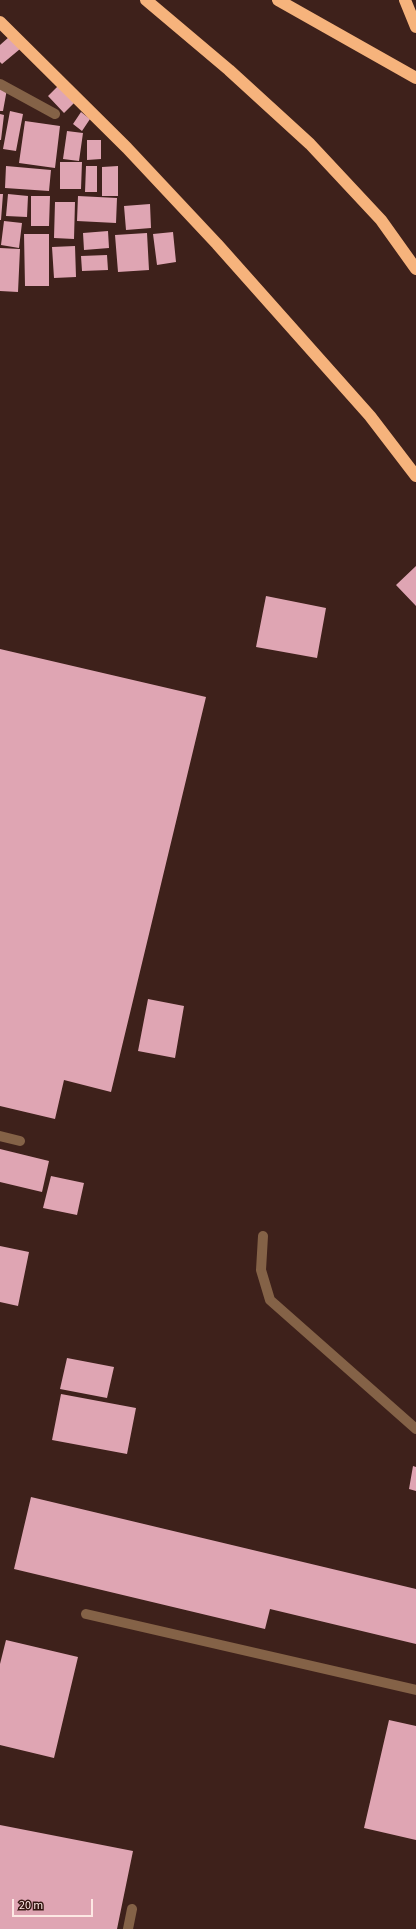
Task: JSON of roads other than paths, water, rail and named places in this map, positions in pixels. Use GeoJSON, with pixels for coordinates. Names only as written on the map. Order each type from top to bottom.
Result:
{"type":"FeatureCollection","features":[{"type":"Feature","properties":{"kind":"highway"},"geometry":{"type":"LineString","coordinates":[[146,0],[229,70],[310,144],[381,220],[416,269]]}},
{"type":"Feature","properties":{"kind":"highway"},"geometry":{"type":"LineString","coordinates":[[278,0],[416,78]]}},
{"type":"Feature","properties":{"kind":"highway"},"geometry":{"type":"LineString","coordinates":[[405,0],[416,27]]}},
{"type":"Feature","properties":{"kind":"highway"},"geometry":{"type":"LineString","coordinates":[[412,0],[416,2]]}},
{"type":"Feature","properties":{"kind":"highway"},"geometry":{"type":"LineString","coordinates":[[0,22],[127,148],[217,244],[370,416],[416,476]]}},
{"type":"Feature","properties":{"kind":"street"},"geometry":{"type":"LineString","coordinates":[[0,84],[55,114]]}},
{"type":"Feature","properties":{"kind":"street"},"geometry":{"type":"LineString","coordinates":[[0,1136],[20,1141]]}},
{"type":"Feature","properties":{"kind":"street"},"geometry":{"type":"LineString","coordinates":[[263,1236],[261,1270],[270,1300],[416,1429]]}},
{"type":"Feature","properties":{"kind":"street"},"geometry":{"type":"LineString","coordinates":[[86,1614],[416,1690]]}},
{"type":"Feature","properties":{"kind":"street"},"geometry":{"type":"LineString","coordinates":[[128,1929],[132,1909]]}}]}
